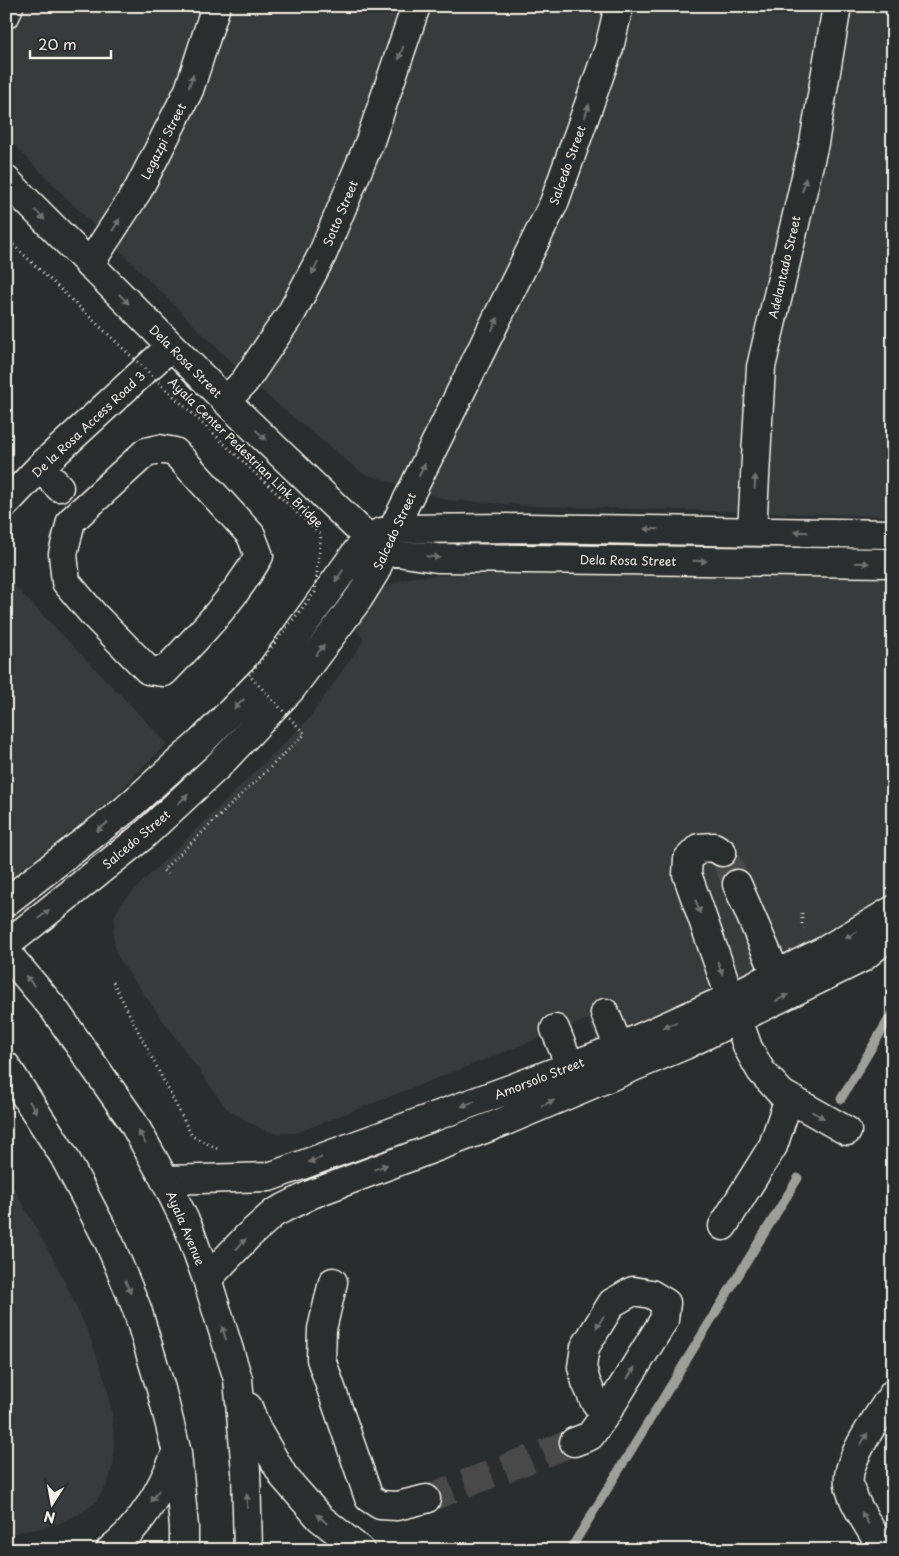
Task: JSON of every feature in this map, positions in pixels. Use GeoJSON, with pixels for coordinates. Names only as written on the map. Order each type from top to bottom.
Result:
{"type":"FeatureCollection","features":[{"type":"Feature","properties":{"kind":"street"},"geometry":{"type":"LineString","coordinates":[[6,14],[9,6]]}},
{"type":"Feature","properties":{"kind":"street","name":"Legazpi Street"},"geometry":{"type":"LineString","coordinates":[[89,265],[138,190],[188,90],[216,6]]}},
{"type":"Feature","properties":{"kind":"street","name":"Sotto Street"},"geometry":{"type":"LineString","coordinates":[[226,401],[245,381],[292,312],[322,255],[370,141],[416,6]]}},
{"type":"Feature","properties":{"kind":"street","name":"Salcedo Street"},"geometry":{"type":"LineString","coordinates":[[6,945],[143,836],[218,767],[291,690],[360,598],[375,572],[382,539],[554,203],[608,48],[619,6]]}},
{"type":"Feature","properties":{"kind":"street","name":"Adelantado Street"},"geometry":{"type":"LineString","coordinates":[[752,531],[761,367],[814,143],[837,6]]}},
{"type":"Feature","properties":{"kind":"street","name":"Dela Rosa Street"},"geometry":{"type":"LineString","coordinates":[[6,180],[226,401],[382,539],[437,558],[893,563]]}},
{"type":"Feature","properties":{"kind":"street","name":"De la Rosa Access Road 3"},"geometry":{"type":"LineString","coordinates":[[6,503],[40,467],[171,346]]}},
{"type":"Feature","properties":{"kind":"street"},"geometry":{"type":"LineString","coordinates":[[159,449],[175,452],[251,535],[258,556],[247,576],[198,637],[164,672],[148,670],[93,614],[66,582],[63,554],[71,521],[82,511],[146,452],[159,449]]}},
{"type":"Feature","properties":{"kind":"street"},"geometry":{"type":"LineString","coordinates":[[40,467],[59,487]]}},
{"type":"Feature","properties":{"kind":"street"},"geometry":{"type":"LineString","coordinates":[[382,539],[528,528],[893,534]]}},
{"type":"Feature","properties":{"kind":"street","name":"Salcedo Street"},"geometry":{"type":"LineString","coordinates":[[6,902],[124,810],[202,741],[268,674],[348,561],[382,539]]}},
{"type":"Feature","properties":{"kind":"street"},"geometry":{"type":"LineString","coordinates":[[722,852],[714,846],[699,848],[688,859],[687,874],[748,1048],[761,1071]]}},
{"type":"Feature","properties":{"kind":"street"},"geometry":{"type":"LineString","coordinates":[[737,884],[776,974]]}},
{"type":"Feature","properties":{"kind":"street","name":"Amorsolo Street"},"geometry":{"type":"LineString","coordinates":[[165,1180],[269,1176],[570,1066],[624,1058],[688,1044],[776,974],[824,951],[893,910]]}},
{"type":"Feature","properties":{"kind":"street","name":"Amorsolo Street"},"geometry":{"type":"LineString","coordinates":[[207,1279],[248,1236],[274,1213],[312,1194],[503,1122],[624,1058],[734,1009],[862,958],[893,932]]}},
{"type":"Feature","properties":{"kind":"street","name":"Ayala Avenue"},"geometry":{"type":"LineString","coordinates":[[6,952],[54,1010],[131,1118],[189,1229],[207,1279],[238,1380],[246,1471],[248,1550]]}},
{"type":"Feature","properties":{"kind":"street"},"geometry":{"type":"LineString","coordinates":[[605,1013],[624,1058]]}},
{"type":"Feature","properties":{"kind":"street"},"geometry":{"type":"LineString","coordinates":[[555,1029],[570,1066]]}},
{"type":"Feature","properties":{"kind":"street"},"geometry":{"type":"LineString","coordinates":[[688,1044],[722,1046],[761,1071],[788,1098],[848,1132]]}},
{"type":"Feature","properties":{"kind":"street"},"geometry":{"type":"LineString","coordinates":[[6,1066],[64,1156],[109,1242],[137,1309],[161,1389],[177,1452],[184,1527],[184,1550]]}},
{"type":"Feature","properties":{"kind":"street"},"geometry":{"type":"LineString","coordinates":[[724,1226],[772,1146],[788,1098]]}},
{"type":"Feature","properties":{"kind":"street"},"geometry":{"type":"LineString","coordinates":[[333,1282],[322,1329],[321,1359],[369,1498],[380,1505],[397,1506],[426,1499]]}},
{"type":"Feature","properties":{"kind":"street"},"geometry":{"type":"LineString","coordinates":[[238,1380],[257,1430],[284,1477],[320,1518],[360,1550]]}},
{"type":"Feature","properties":{"kind":"street"},"geometry":{"type":"LineString","coordinates":[[883,1550],[857,1504],[849,1484],[850,1471],[858,1450],[893,1394]]}},
{"type":"Feature","properties":{"kind":"street"},"geometry":{"type":"LineString","coordinates":[[574,1442],[590,1436],[606,1415]]}},
{"type":"Feature","properties":{"kind":"street"},"geometry":{"type":"LineString","coordinates":[[110,1550],[143,1516],[162,1486],[177,1452]]}},
{"type":"Feature","properties":{"kind":"path","name":"Ayala Center Pedestrian Link Bridge"},"geometry":{"type":"LineString","coordinates":[[6,238],[321,535],[316,592],[249,675],[305,734],[163,870],[169,876]]}},
{"type":"Feature","properties":{"kind":"path"},"geometry":{"type":"LineString","coordinates":[[802,913],[802,931]]}},
{"type":"Feature","properties":{"kind":"path"},"geometry":{"type":"LineString","coordinates":[[113,982],[192,1136],[222,1151]]}},
{"type":"Feature","properties":{"kind":"shaded area"},"geometry":{"type":"Polygon","coordinates":[[[6,6],[893,6],[893,516],[533,506],[447,500],[362,473],[254,385],[6,137],[6,6]]]}},
{"type":"Feature","properties":{"kind":"shaded area"},"geometry":{"type":"Polygon","coordinates":[[[492,564],[893,571],[893,889],[888,896],[838,940],[704,1000],[596,1040],[589,1019],[296,1133],[272,1133],[246,1121],[227,1109],[123,965],[116,953],[113,936],[115,915],[122,902],[308,720],[364,640],[351,623],[380,590],[412,577],[491,573],[492,564]]]}},
{"type":"Feature","properties":{"kind":"shaded area"},"geometry":{"type":"Polygon","coordinates":[[[6,577],[167,743],[109,802],[6,881],[6,577]]]}},
{"type":"Feature","properties":{"kind":"shaded area"},"geometry":{"type":"Polygon","coordinates":[[[6,1174],[57,1266],[88,1332],[107,1386],[114,1444],[113,1465],[107,1485],[95,1503],[79,1514],[58,1524],[6,1534],[6,1174]]]}},
{"type":"Feature","properties":{"kind":"waterway"},"geometry":{"type":"LineString","coordinates":[[841,1099],[893,1012]]}},
{"type":"Feature","properties":{"kind":"waterway"},"geometry":{"type":"LineString","coordinates":[[570,1550],[798,1178]]}},
{"type":"Feature","properties":{"kind":"tunnel"},"geometry":{"type":"LineString","coordinates":[[722,852],[737,884]]}},
{"type":"Feature","properties":{"kind":"tunnel"},"geometry":{"type":"LineString","coordinates":[[426,1499],[574,1442]]}}]}
